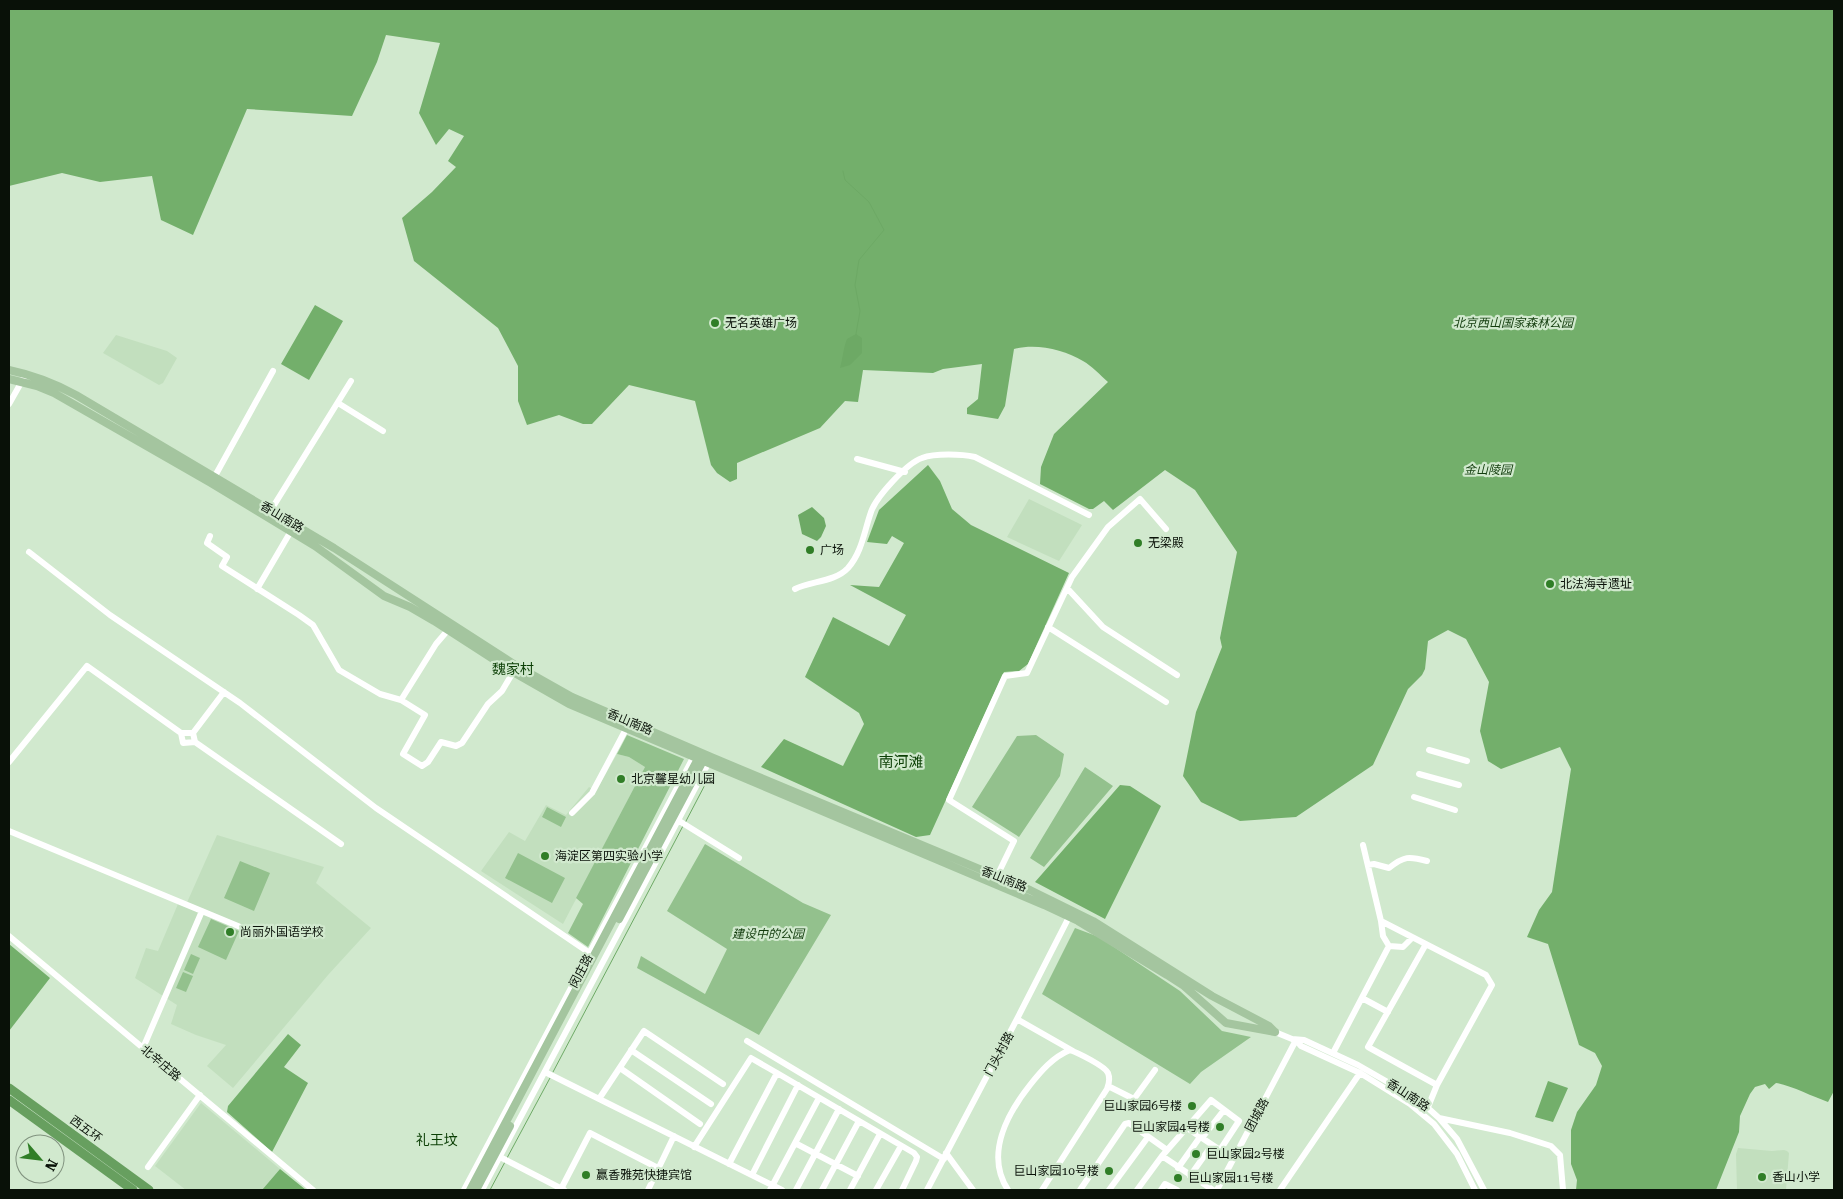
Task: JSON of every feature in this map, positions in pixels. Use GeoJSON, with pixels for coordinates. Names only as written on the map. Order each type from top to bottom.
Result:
{"type":"FeatureCollection","features":[{"type":"Feature","properties":{"kind":"highway","name":"西五环"},"geometry":{"type":"LineString","coordinates":[[9,1088],[149,1190]]}},
{"type":"Feature","properties":{"kind":"highway","name":"西五环"},"geometry":{"type":"LineString","coordinates":[[9,1100],[133,1190]]}},
{"type":"Feature","properties":{"kind":"main road","name":"香山南路"},"geometry":{"type":"LineString","coordinates":[[9,370],[57,385],[215,476],[334,548],[569,704],[626,729],[702,757],[1045,897],[1093,920],[1191,984],[1269,1026],[1275,1032]]}},
{"type":"Feature","properties":{"kind":"main road","name":"香山南路"},"geometry":{"type":"LineString","coordinates":[[9,379],[37,386],[73,403],[291,531],[337,560],[361,581],[384,596],[410,607],[515,669],[702,757],[1069,917],[1184,986],[1226,1023],[1275,1032]]}},
{"type":"Feature","properties":{"kind":"main road","name":"闵庄路"},"geometry":{"type":"LineString","coordinates":[[476,1190],[675,819],[702,757]]}},
{"type":"Feature","properties":{"kind":"main road","name":"闵庄路"},"geometry":{"type":"LineString","coordinates":[[470,1190],[592,954],[702,757]]}},
{"type":"Feature","properties":{"kind":"street"},"geometry":{"type":"LineString","coordinates":[[215,476],[273,371]]}},
{"type":"Feature","properties":{"kind":"street"},"geometry":{"type":"LineString","coordinates":[[9,404],[26,374]]}},
{"type":"Feature","properties":{"kind":"street"},"geometry":{"type":"LineString","coordinates":[[271,510],[351,381]]}},
{"type":"Feature","properties":{"kind":"street"},"geometry":{"type":"LineString","coordinates":[[338,403],[383,431]]}},
{"type":"Feature","properties":{"kind":"street"},"geometry":{"type":"LineString","coordinates":[[795,589],[805,584],[830,578],[846,570],[855,559],[860,548],[875,501],[921,458],[966,455],[976,457],[1090,515]]}},
{"type":"Feature","properties":{"kind":"street"},"geometry":{"type":"LineString","coordinates":[[857,459],[904,472]]}},
{"type":"Feature","properties":{"kind":"street"},"geometry":{"type":"LineString","coordinates":[[997,876],[1014,841],[949,800],[1005,676],[1027,673],[1072,578],[1108,526],[1140,499],[1166,529]]}},
{"type":"Feature","properties":{"kind":"street"},"geometry":{"type":"LineString","coordinates":[[257,589],[291,531]]}},
{"type":"Feature","properties":{"kind":"street"},"geometry":{"type":"LineString","coordinates":[[210,536],[207,543],[227,557],[222,566],[313,625],[339,670],[380,694],[401,700],[425,715],[403,754],[422,766],[428,762],[441,742],[456,746],[462,743],[488,704],[502,691],[515,669]]}},
{"type":"Feature","properties":{"kind":"street"},"geometry":{"type":"LineString","coordinates":[[29,552],[110,616],[224,692],[376,808],[592,954]]}},
{"type":"Feature","properties":{"kind":"street"},"geometry":{"type":"LineString","coordinates":[[1067,588],[1103,627],[1177,675]]}},
{"type":"Feature","properties":{"kind":"street"},"geometry":{"type":"LineString","coordinates":[[1048,627],[1166,702]]}},
{"type":"Feature","properties":{"kind":"street"},"geometry":{"type":"LineString","coordinates":[[401,700],[436,644],[448,630]]}},
{"type":"Feature","properties":{"kind":"street"},"geometry":{"type":"LineString","coordinates":[[9,762],[87,666],[181,733],[193,733]]}},
{"type":"Feature","properties":{"kind":"street"},"geometry":{"type":"LineString","coordinates":[[195,742],[193,733],[224,692]]}},
{"type":"Feature","properties":{"kind":"street"},"geometry":{"type":"LineString","coordinates":[[572,814],[592,793],[626,729]]}},
{"type":"Feature","properties":{"kind":"street"},"geometry":{"type":"LineString","coordinates":[[181,733],[183,743],[195,742],[341,844]]}},
{"type":"Feature","properties":{"kind":"street"},"geometry":{"type":"LineString","coordinates":[[1429,750],[1467,761]]}},
{"type":"Feature","properties":{"kind":"street"},"geometry":{"type":"LineString","coordinates":[[1419,774],[1459,785]]}},
{"type":"Feature","properties":{"kind":"street"},"geometry":{"type":"LineString","coordinates":[[1414,797],[1455,810]]}},
{"type":"Feature","properties":{"kind":"street"},"geometry":{"type":"LineString","coordinates":[[675,819],[739,858]]}},
{"type":"Feature","properties":{"kind":"street","name":"闵庄路"},"geometry":{"type":"LineString","coordinates":[[482,1190],[675,819]]}},
{"type":"Feature","properties":{"kind":"street"},"geometry":{"type":"LineString","coordinates":[[9,831],[250,931]]}},
{"type":"Feature","properties":{"kind":"street"},"geometry":{"type":"LineString","coordinates":[[1363,845],[1383,936],[1389,946]]}},
{"type":"Feature","properties":{"kind":"street"},"geometry":{"type":"LineString","coordinates":[[1368,865],[1374,864],[1388,868],[1400,859],[1412,857],[1427,861]]}},
{"type":"Feature","properties":{"kind":"street"},"geometry":{"type":"LineString","coordinates":[[143,1048],[202,911]]}},
{"type":"Feature","properties":{"kind":"street","name":"门头村路"},"geometry":{"type":"LineString","coordinates":[[927,1190],[1018,1019],[1069,917]]}},
{"type":"Feature","properties":{"kind":"street"},"geometry":{"type":"LineString","coordinates":[[1381,921],[1486,974],[1492,984],[1437,1085],[1428,1107]]}},
{"type":"Feature","properties":{"kind":"street","name":"北辛庄路"},"geometry":{"type":"LineString","coordinates":[[9,936],[313,1190]]}},
{"type":"Feature","properties":{"kind":"street"},"geometry":{"type":"LineString","coordinates":[[1389,946],[1403,947],[1412,938]]}},
{"type":"Feature","properties":{"kind":"street"},"geometry":{"type":"LineString","coordinates":[[1426,944],[1368,1047],[1437,1085]]}},
{"type":"Feature","properties":{"kind":"street"},"geometry":{"type":"LineString","coordinates":[[1332,1053],[1389,946]]}},
{"type":"Feature","properties":{"kind":"street","name":"闵庄路"},"geometry":{"type":"LineString","coordinates":[[464,1190],[592,954]]}},
{"type":"Feature","properties":{"kind":"street"},"geometry":{"type":"LineString","coordinates":[[1362,998],[1388,1012]]}},
{"type":"Feature","properties":{"kind":"street"},"geometry":{"type":"LineString","coordinates":[[1018,1019],[1077,1052],[1105,1069],[1109,1074],[1107,1090],[1042,1190]]}},
{"type":"Feature","properties":{"kind":"street"},"geometry":{"type":"LineString","coordinates":[[599,1099],[644,1030],[723,1084]]}},
{"type":"Feature","properties":{"kind":"street","name":"香山南路"},"geometry":{"type":"LineString","coordinates":[[1275,1032],[1296,1040],[1304,1040],[1332,1053],[1388,1081],[1428,1107],[1457,1138],[1484,1190]]}},
{"type":"Feature","properties":{"kind":"street","name":"香山南路"},"geometry":{"type":"LineString","coordinates":[[1296,1040],[1301,1046],[1360,1073],[1395,1094],[1434,1124],[1457,1154],[1475,1190]]}},
{"type":"Feature","properties":{"kind":"street","name":"团城路"},"geometry":{"type":"LineString","coordinates":[[1217,1190],[1296,1040]]}},
{"type":"Feature","properties":{"kind":"street"},"geometry":{"type":"LineString","coordinates":[[747,1041],[945,1156],[974,1190]]}},
{"type":"Feature","properties":{"kind":"street"},"geometry":{"type":"LineString","coordinates":[[631,1050],[711,1104]]}},
{"type":"Feature","properties":{"kind":"street"},"geometry":{"type":"LineString","coordinates":[[1008,1190],[1000,1173],[998,1149],[1002,1132],[1011,1112],[1047,1065],[1064,1052],[1070,1050],[1077,1052]]}},
{"type":"Feature","properties":{"kind":"street"},"geometry":{"type":"LineString","coordinates":[[694,1147],[751,1058],[914,1154],[916,1161],[902,1190]]}},
{"type":"Feature","properties":{"kind":"street"},"geometry":{"type":"LineString","coordinates":[[620,1068],[700,1124]]}},
{"type":"Feature","properties":{"kind":"street"},"geometry":{"type":"LineString","coordinates":[[1108,1086],[1134,1099],[1155,1070]]}},
{"type":"Feature","properties":{"kind":"street"},"geometry":{"type":"LineString","coordinates":[[545,1072],[752,1175],[771,1188],[782,1190]]}},
{"type":"Feature","properties":{"kind":"street"},"geometry":{"type":"LineString","coordinates":[[729,1164],[777,1073]]}},
{"type":"Feature","properties":{"kind":"street"},"geometry":{"type":"LineString","coordinates":[[1280,1190],[1360,1073]]}},
{"type":"Feature","properties":{"kind":"street"},"geometry":{"type":"LineString","coordinates":[[752,1175],[798,1086]]}},
{"type":"Feature","properties":{"kind":"street"},"geometry":{"type":"LineString","coordinates":[[148,1167],[200,1096]]}},
{"type":"Feature","properties":{"kind":"street"},"geometry":{"type":"LineString","coordinates":[[771,1188],[819,1098]]}},
{"type":"Feature","properties":{"kind":"street"},"geometry":{"type":"LineString","coordinates":[[1137,1190],[1162,1156],[1210,1100],[1239,1121],[1220,1150],[1187,1128]]}},
{"type":"Feature","properties":{"kind":"street"},"geometry":{"type":"LineString","coordinates":[[796,1190],[839,1110]]}},
{"type":"Feature","properties":{"kind":"street"},"geometry":{"type":"LineString","coordinates":[[1178,1168],[1224,1110]]}},
{"type":"Feature","properties":{"kind":"street"},"geometry":{"type":"LineString","coordinates":[[1439,1118],[1510,1133],[1551,1146],[1560,1155],[1563,1190]]}},
{"type":"Feature","properties":{"kind":"street"},"geometry":{"type":"LineString","coordinates":[[822,1190],[859,1121]]}},
{"type":"Feature","properties":{"kind":"street"},"geometry":{"type":"LineString","coordinates":[[1080,1190],[1125,1124],[1129,1123],[1167,1150]]}},
{"type":"Feature","properties":{"kind":"street"},"geometry":{"type":"LineString","coordinates":[[500,1157],[560,1189],[590,1133],[658,1168]]}},
{"type":"Feature","properties":{"kind":"street"},"geometry":{"type":"LineString","coordinates":[[850,1190],[880,1134]]}},
{"type":"Feature","properties":{"kind":"street"},"geometry":{"type":"LineString","coordinates":[[648,1190],[674,1136]]}},
{"type":"Feature","properties":{"kind":"street"},"geometry":{"type":"LineString","coordinates":[[1109,1190],[1148,1136]]}},
{"type":"Feature","properties":{"kind":"street"},"geometry":{"type":"LineString","coordinates":[[795,1143],[858,1176]]}},
{"type":"Feature","properties":{"kind":"street"},"geometry":{"type":"LineString","coordinates":[[1190,1176],[1212,1145]]}},
{"type":"Feature","properties":{"kind":"street"},"geometry":{"type":"LineString","coordinates":[[876,1190],[900,1146]]}},
{"type":"Feature","properties":{"kind":"street"},"geometry":{"type":"LineString","coordinates":[[1162,1156],[1203,1188],[1213,1190]]}},
{"type":"Feature","properties":{"kind":"street"},"geometry":{"type":"LineString","coordinates":[[1161,1190],[1165,1184],[1177,1190]]}},
{"type":"Feature","properties":{"kind":"shaded area"},"geometry":{"type":"Polygon","coordinates":[[[856,334],[862,338],[862,353],[850,365],[840,368],[847,339],[856,334]]]}},
{"type":"Feature","properties":{"kind":"shaded area"},"geometry":{"type":"Polygon","coordinates":[[[116,335],[167,351],[177,358],[163,383],[159,385],[103,353],[116,335]]]}},
{"type":"Feature","properties":{"kind":"shaded area"},"geometry":{"type":"Polygon","coordinates":[[[1029,499],[1082,525],[1059,561],[1007,537],[1029,499]]]}},
{"type":"Feature","properties":{"kind":"shaded area"},"geometry":{"type":"Polygon","coordinates":[[[812,507],[824,518],[826,526],[817,541],[802,534],[798,515],[812,507]]]}},
{"type":"Feature","properties":{"kind":"shaded area","name":"海淀区第四实验小学"},"geometry":{"type":"Polygon","coordinates":[[[617,754],[629,757],[645,767],[563,924],[481,871],[509,832],[525,841],[546,805],[566,815],[589,787],[596,791],[617,754]]]}},
{"type":"Feature","properties":{"kind":"shaded area","name":"尚丽外国语学校"},"geometry":{"type":"Polygon","coordinates":[[[217,835],[324,867],[316,883],[371,928],[328,975],[233,1088],[207,1066],[226,1045],[171,1024],[177,1005],[135,978],[146,948],[158,951],[178,904],[185,907],[217,835]]]}},
{"type":"Feature","properties":{"kind":"shaded area"},"geometry":{"type":"Polygon","coordinates":[[[201,1103],[280,1169],[262,1190],[186,1190],[155,1166],[201,1103]]]}},
{"type":"Feature","properties":{"kind":"shaded area","name":"香山小学"},"geometry":{"type":"Polygon","coordinates":[[[1738,1148],[1787,1151],[1789,1153],[1786,1190],[1737,1190],[1736,1154],[1738,1148]]]}},
{"type":"Feature","properties":{"kind":"green space","name":"北京西山国家森林公园"},"geometry":{"type":"Polygon","coordinates":[[[9,9],[1834,9],[1834,1091],[1828,1102],[1776,1083],[1769,1089],[1765,1084],[1755,1087],[1740,1116],[1739,1132],[1716,1190],[1576,1190],[1577,1180],[1571,1164],[1571,1130],[1577,1112],[1596,1085],[1602,1066],[1595,1053],[1579,1045],[1548,944],[1527,937],[1539,910],[1552,892],[1571,769],[1560,747],[1501,769],[1488,761],[1480,731],[1489,682],[1466,639],[1448,630],[1428,641],[1425,669],[1422,675],[1408,689],[1373,765],[1296,817],[1240,821],[1201,802],[1183,776],[1196,712],[1222,647],[1220,638],[1237,552],[1195,490],[1165,470],[1113,510],[1104,501],[1093,509],[1089,509],[1040,484],[1041,467],[1054,434],[1108,382],[1083,361],[1067,353],[1049,348],[1022,347],[1014,349],[1005,406],[998,419],[967,414],[967,408],[978,399],[982,364],[943,369],[933,373],[863,370],[858,402],[845,401],[820,428],[737,463],[737,479],[730,482],[717,473],[711,465],[695,401],[629,385],[592,424],[583,424],[559,415],[527,425],[518,401],[518,366],[498,328],[414,261],[402,218],[432,192],[456,167],[448,161],[464,136],[449,129],[436,145],[419,113],[440,43],[386,35],[377,62],[352,116],[247,109],[193,235],[161,220],[152,176],[100,182],[62,173],[9,186],[9,9]]]}},
{"type":"Feature","properties":{"kind":"green space"},"geometry":{"type":"Polygon","coordinates":[[[315,305],[343,321],[309,380],[281,364],[315,305]]]}},
{"type":"Feature","properties":{"kind":"green space"},"geometry":{"type":"Polygon","coordinates":[[[928,465],[940,481],[952,509],[971,525],[1069,573],[1028,664],[1019,671],[1004,672],[930,835],[916,837],[761,767],[784,739],[843,766],[864,724],[859,713],[805,677],[833,617],[889,646],[906,615],[850,585],[879,587],[904,543],[892,536],[887,544],[867,542],[879,510],[928,465]]]}},
{"type":"Feature","properties":{"kind":"green space"},"geometry":{"type":"Polygon","coordinates":[[[627,735],[684,759],[588,947],[568,933],[583,904],[576,898],[645,767],[629,757],[617,754],[627,735]]]}},
{"type":"Feature","properties":{"kind":"green space"},"geometry":{"type":"Polygon","coordinates":[[[1036,735],[1064,754],[1060,776],[1019,837],[972,807],[1017,736],[1036,735]]]}},
{"type":"Feature","properties":{"kind":"green space"},"geometry":{"type":"Polygon","coordinates":[[[1085,767],[1113,786],[1044,867],[1030,858],[1085,767]]]}},
{"type":"Feature","properties":{"kind":"green space"},"geometry":{"type":"Polygon","coordinates":[[[1120,785],[1130,786],[1161,806],[1105,919],[1035,882],[1120,785]]]}},
{"type":"Feature","properties":{"kind":"green space"},"geometry":{"type":"Polygon","coordinates":[[[547,807],[566,817],[561,827],[542,817],[547,807]]]}},
{"type":"Feature","properties":{"kind":"green space","name":"建设中的公园"},"geometry":{"type":"Polygon","coordinates":[[[705,844],[803,903],[831,915],[759,1035],[637,968],[641,956],[705,994],[727,949],[667,911],[705,844]]]}},
{"type":"Feature","properties":{"kind":"green space"},"geometry":{"type":"Polygon","coordinates":[[[518,853],[565,878],[552,903],[505,878],[518,853]]]}},
{"type":"Feature","properties":{"kind":"green space"},"geometry":{"type":"Polygon","coordinates":[[[240,861],[270,873],[254,911],[224,898],[240,861]]]}},
{"type":"Feature","properties":{"kind":"green space"},"geometry":{"type":"Polygon","coordinates":[[[211,919],[239,931],[226,960],[198,947],[211,919]]]}},
{"type":"Feature","properties":{"kind":"green space"},"geometry":{"type":"Polygon","coordinates":[[[1075,928],[1099,937],[1180,991],[1222,1031],[1251,1037],[1201,1072],[1190,1084],[1042,994],[1075,928]]]}},
{"type":"Feature","properties":{"kind":"green space"},"geometry":{"type":"Polygon","coordinates":[[[9,944],[50,978],[9,1031],[9,944]]]}},
{"type":"Feature","properties":{"kind":"green space"},"geometry":{"type":"Polygon","coordinates":[[[191,954],[200,958],[193,974],[184,970],[191,954]]]}},
{"type":"Feature","properties":{"kind":"green space"},"geometry":{"type":"Polygon","coordinates":[[[183,972],[193,976],[186,992],[176,988],[183,972]]]}},
{"type":"Feature","properties":{"kind":"green space"},"geometry":{"type":"Polygon","coordinates":[[[288,1034],[301,1045],[284,1067],[308,1083],[272,1152],[227,1112],[228,1106],[288,1034]]]}},
{"type":"Feature","properties":{"kind":"green space"},"geometry":{"type":"Polygon","coordinates":[[[1548,1081],[1568,1088],[1553,1122],[1535,1117],[1548,1081]]]}},
{"type":"Feature","properties":{"kind":"green space"},"geometry":{"type":"Polygon","coordinates":[[[280,1169],[306,1190],[262,1190],[280,1169]]]}},
{"type":"Feature","properties":{"kind":"waterway"},"geometry":{"type":"LineString","coordinates":[[843,171],[845,180],[869,202],[884,230],[859,260],[855,285],[860,311],[856,334]]}},
{"type":"Feature","properties":{"kind":"waterway"},"geometry":{"type":"LineString","coordinates":[[685,823],[708,779]]}},
{"type":"Feature","properties":{"kind":"waterway"},"geometry":{"type":"LineString","coordinates":[[553,1072],[683,826]]}},
{"type":"Feature","properties":{"kind":"waterway"},"geometry":{"type":"LineString","coordinates":[[507,1158],[550,1078]]}},
{"type":"Feature","properties":{"kind":"waterway"},"geometry":{"type":"LineString","coordinates":[[490,1190],[505,1162]]}},
{"type":"Feature","properties":{"kind":"place","name":"无名英雄广场"},"geometry":{"type":"Point","coordinates":[715,323]}},
{"type":"Feature","properties":{"kind":"place","name":"无梁殿"},"geometry":{"type":"Point","coordinates":[1138,543]}},
{"type":"Feature","properties":{"kind":"place","name":"广场"},"geometry":{"type":"Point","coordinates":[810,550]}},
{"type":"Feature","properties":{"kind":"place","name":"北法海寺遗址"},"geometry":{"type":"Point","coordinates":[1550,584]}},
{"type":"Feature","properties":{"kind":"place","name":"北京馨星幼儿园"},"geometry":{"type":"Point","coordinates":[621,779]}},
{"type":"Feature","properties":{"kind":"place","name":"海淀区第四实验小学"},"geometry":{"type":"Point","coordinates":[545,856]}},
{"type":"Feature","properties":{"kind":"place","name":"尚丽外国语学校"},"geometry":{"type":"Point","coordinates":[230,932]}},
{"type":"Feature","properties":{"kind":"place","name":"巨山家园6号楼"},"geometry":{"type":"Point","coordinates":[1192,1106]}},
{"type":"Feature","properties":{"kind":"place","name":"巨山家园4号楼"},"geometry":{"type":"Point","coordinates":[1220,1127]}},
{"type":"Feature","properties":{"kind":"place","name":"巨山家园2号楼"},"geometry":{"type":"Point","coordinates":[1196,1154]}},
{"type":"Feature","properties":{"kind":"place","name":"巨山家园10号楼"},"geometry":{"type":"Point","coordinates":[1109,1171]}},
{"type":"Feature","properties":{"kind":"place","name":"赢香雅苑快捷宾馆"},"geometry":{"type":"Point","coordinates":[586,1175]}},
{"type":"Feature","properties":{"kind":"place","name":"香山小学"},"geometry":{"type":"Point","coordinates":[1762,1177]}},
{"type":"Feature","properties":{"kind":"place","name":"巨山家园11号楼"},"geometry":{"type":"Point","coordinates":[1178,1178]}},
{"type":"Feature","properties":{"kind":"district","name":"魏家村"},"geometry":{"type":"Point","coordinates":[513,669]}},
{"type":"Feature","properties":{"kind":"district","name":"南河滩"},"geometry":{"type":"Point","coordinates":[901,762]}},
{"type":"Feature","properties":{"kind":"district","name":"礼王坟"},"geometry":{"type":"Point","coordinates":[437,1140]}},
{"type":"Feature","properties":{"kind":"park label","name":"金山陵园"},"geometry":{"type":"Point","coordinates":[1488,470]}}]}
